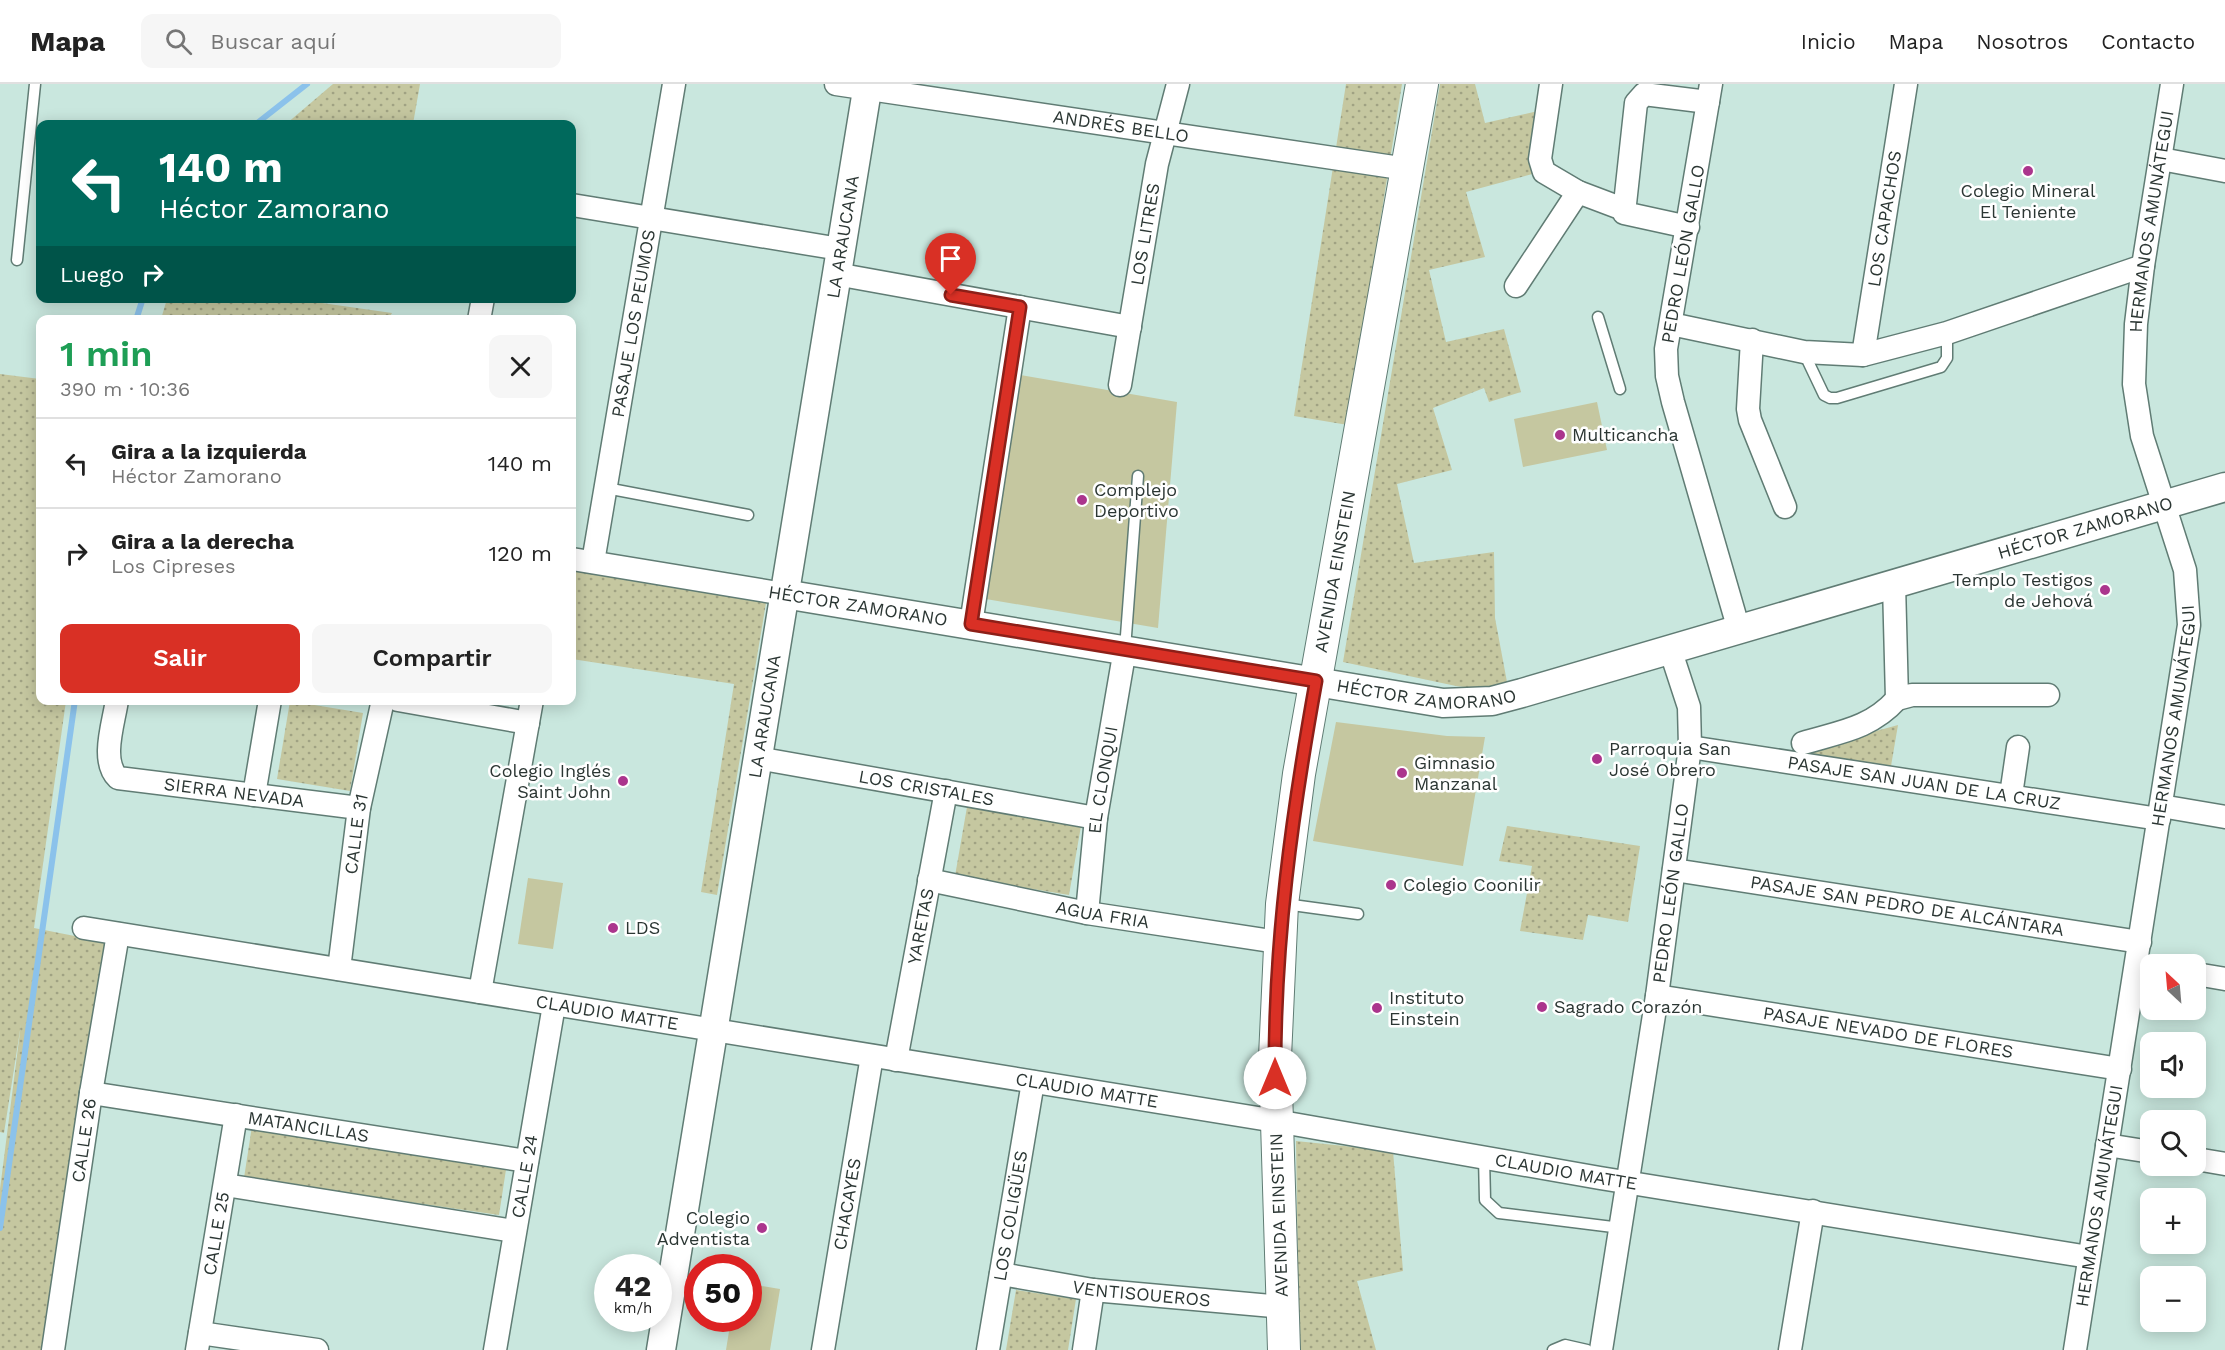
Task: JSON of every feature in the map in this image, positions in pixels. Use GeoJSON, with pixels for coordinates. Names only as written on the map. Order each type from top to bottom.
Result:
{"type":"FeatureCollection","features":[{"type":"Feature","properties":{"kind":"main road","name":"AVENIDA EINSTEIN"},"geometry":{"type":"LineString","coordinates":[[1284,1350],[1276,1120],[1278,942],[1282,904],[1299,774],[1422,84]]}},
{"type":"Feature","properties":{"kind":"street","name":"PASAJE LOS PEUMOS"},"geometry":{"type":"LineString","coordinates":[[582,561],[606,488],[674,84]]}},
{"type":"Feature","properties":{"kind":"street","name":"ANDRÉS BELLO"},"geometry":{"type":"LineString","coordinates":[[836,84],[1407,169]]}},
{"type":"Feature","properties":{"kind":"street","name":"LOS LITRES"},"geometry":{"type":"LineString","coordinates":[[1120,385],[1157,164],[1178,84]]}},
{"type":"Feature","properties":{"kind":"street"},"geometry":{"type":"LineString","coordinates":[[1551,84],[1540,159],[1544,172],[1578,192],[1623,209],[1628,215],[1688,227]]}},
{"type":"Feature","properties":{"kind":"street","name":"LOS CAPACHOS"},"geometry":{"type":"LineString","coordinates":[[1863,355],[1906,84]]}},
{"type":"Feature","properties":{"kind":"street","name":"HERMANOS AMUNÁTEGUI"},"geometry":{"type":"LineString","coordinates":[[2142,954],[2140,942],[2189,625],[2185,570],[2142,436],[2134,384],[2136,324],[2143,266],[2172,84]]}},
{"type":"Feature","properties":{"kind":"street","name":"LA ARAUCANA"},"geometry":{"type":"LineString","coordinates":[[661,1350],[867,87]]}},
{"type":"Feature","properties":{"kind":"street"},"geometry":{"type":"LineString","coordinates":[[1623,209],[1635,103],[1644,94],[1710,93]]}},
{"type":"Feature","properties":{"kind":"street","name":"PEDRO LEÓN GALLO"},"geometry":{"type":"LineString","coordinates":[[1710,93],[1666,349],[1667,376],[1739,630]]}},
{"type":"Feature","properties":{"kind":"street"},"geometry":{"type":"LineString","coordinates":[[2161,159],[2225,171]]}},
{"type":"Feature","properties":{"kind":"street"},"geometry":{"type":"LineString","coordinates":[[1516,286],[1578,192]]}},
{"type":"Feature","properties":{"kind":"street"},"geometry":{"type":"LineString","coordinates":[[576,206],[651,218],[1020,307],[1130,327]]}},
{"type":"Feature","properties":{"kind":"street"},"geometry":{"type":"LineString","coordinates":[[1671,324],[1804,352],[1863,355],[1947,333],[2143,266]]}},
{"type":"Feature","properties":{"kind":"street"},"geometry":{"type":"LineString","coordinates":[[971,624],[1020,307]]}},
{"type":"Feature","properties":{"kind":"street"},"geometry":{"type":"LineString","coordinates":[[1752,340],[1750,420],[1785,507]]}},
{"type":"Feature","properties":{"kind":"street","name":"HÉCTOR ZAMORANO"},"geometry":{"type":"LineString","coordinates":[[582,561],[1443,703],[1466,703],[1522,693],[1671,652],[2225,487]]}},
{"type":"Feature","properties":{"kind":"street"},"geometry":{"type":"LineString","coordinates":[[1894,584],[1897,699]]}},
{"type":"Feature","properties":{"kind":"street","name":"EL CLONQUI"},"geometry":{"type":"LineString","coordinates":[[1087,913],[1096,818],[1125,650]]}},
{"type":"Feature","properties":{"kind":"street","name":"PEDRO LEÓN GALLO"},"geometry":{"type":"LineString","coordinates":[[1601,1350],[1657,996],[1690,747],[1689,707],[1671,652]]}},
{"type":"Feature","properties":{"kind":"street"},"geometry":{"type":"LineString","coordinates":[[1803,743],[1869,724],[1884,714],[1897,699],[1912,695],[2048,696]]}},
{"type":"Feature","properties":{"kind":"street","name":"SIERRA NEVADA"},"geometry":{"type":"LineString","coordinates":[[116,705],[109,759],[111,771],[118,778],[359,808]]}},
{"type":"Feature","properties":{"kind":"street"},"geometry":{"type":"LineString","coordinates":[[254,795],[269,705]]}},
{"type":"Feature","properties":{"kind":"street","name":"CALLE 31"},"geometry":{"type":"LineString","coordinates":[[339,969],[359,808],[383,705]]}},
{"type":"Feature","properties":{"kind":"street"},"geometry":{"type":"LineString","coordinates":[[426,705],[528,723]]}},
{"type":"Feature","properties":{"kind":"street"},"geometry":{"type":"LineString","coordinates":[[480,992],[531,705]]}},
{"type":"Feature","properties":{"kind":"street","name":"PASAJE SAN JUAN DE LA CRUZ"},"geometry":{"type":"LineString","coordinates":[[1690,747],[2011,795],[2160,813],[2225,817]]}},
{"type":"Feature","properties":{"kind":"street"},"geometry":{"type":"LineString","coordinates":[[2011,795],[2018,747]]}},
{"type":"Feature","properties":{"kind":"street","name":"LOS CRISTALES"},"geometry":{"type":"LineString","coordinates":[[757,758],[1096,818]]}},
{"type":"Feature","properties":{"kind":"street","name":"YARETAS"},"geometry":{"type":"LineString","coordinates":[[896,1060],[946,792]]}},
{"type":"Feature","properties":{"kind":"street","name":"PASAJE SAN PEDRO DE ALCÁNTARA"},"geometry":{"type":"LineString","coordinates":[[1674,870],[2140,942]]}},
{"type":"Feature","properties":{"kind":"street","name":"AGUA FRIA"},"geometry":{"type":"LineString","coordinates":[[929,880],[1087,913],[1278,942]]}},
{"type":"Feature","properties":{"kind":"street","name":"CLAUDIO MATTE"},"geometry":{"type":"LineString","coordinates":[[84,928],[1276,1120],[1484,1157],[2090,1257]]}},
{"type":"Feature","properties":{"kind":"street","name":"CALLE 26"},"geometry":{"type":"LineString","coordinates":[[53,1350],[91,1093],[118,934]]}},
{"type":"Feature","properties":{"kind":"street"},"geometry":{"type":"LineString","coordinates":[[2206,976],[2225,979]]}},
{"type":"Feature","properties":{"kind":"street","name":"HERMANOS AMUNÁTEGUI"},"geometry":{"type":"LineString","coordinates":[[2075,1350],[2120,1069],[2140,982]]}},
{"type":"Feature","properties":{"kind":"street","name":"PASAJE NEVADO DE FLORES"},"geometry":{"type":"LineString","coordinates":[[1657,996],[2120,1069]]}},
{"type":"Feature","properties":{"kind":"street","name":"CALLE 24"},"geometry":{"type":"LineString","coordinates":[[495,1350],[554,1005]]}},
{"type":"Feature","properties":{"kind":"street","name":"CHACAYES"},"geometry":{"type":"LineString","coordinates":[[823,1350],[872,1056]]}},
{"type":"Feature","properties":{"kind":"street","name":"LOS COLIGÜES"},"geometry":{"type":"LineString","coordinates":[[988,1350],[1033,1082]]}},
{"type":"Feature","properties":{"kind":"street","name":"MATANCILLAS"},"geometry":{"type":"LineString","coordinates":[[91,1093],[527,1161]]}},
{"type":"Feature","properties":{"kind":"street","name":"CALLE 25"},"geometry":{"type":"LineString","coordinates":[[199,1341],[236,1115]]}},
{"type":"Feature","properties":{"kind":"street"},"geometry":{"type":"LineString","coordinates":[[2107,1145],[2140,1150]]}},
{"type":"Feature","properties":{"kind":"street"},"geometry":{"type":"LineString","coordinates":[[2206,1161],[2225,1164]]}},
{"type":"Feature","properties":{"kind":"street"},"geometry":{"type":"LineString","coordinates":[[225,1185],[514,1231]]}},
{"type":"Feature","properties":{"kind":"street"},"geometry":{"type":"LineString","coordinates":[[1790,1350],[1812,1211]]}},
{"type":"Feature","properties":{"kind":"street","name":"VENTISOUEROS"},"geometry":{"type":"LineString","coordinates":[[1001,1274],[1094,1290],[1283,1307]]}},
{"type":"Feature","properties":{"kind":"street"},"geometry":{"type":"LineString","coordinates":[[1084,1350],[1094,1290]]}},
{"type":"Feature","properties":{"kind":"street"},"geometry":{"type":"LineString","coordinates":[[199,1341],[316,1350]]}},
{"type":"Feature","properties":{"kind":"lane"},"geometry":{"type":"LineString","coordinates":[[17,260],[35,84]]}},
{"type":"Feature","properties":{"kind":"lane"},"geometry":{"type":"LineString","coordinates":[[1598,317],[1620,389]]}},
{"type":"Feature","properties":{"kind":"lane"},"geometry":{"type":"LineString","coordinates":[[1804,352],[1824,395],[1837,398],[1941,367],[1947,358],[1947,333]]}},
{"type":"Feature","properties":{"kind":"lane"},"geometry":{"type":"LineString","coordinates":[[1125,650],[1138,476]]}},
{"type":"Feature","properties":{"kind":"lane"},"geometry":{"type":"LineString","coordinates":[[606,488],[748,515]]}},
{"type":"Feature","properties":{"kind":"lane"},"geometry":{"type":"LineString","coordinates":[[1282,904],[1358,914]]}},
{"type":"Feature","properties":{"kind":"lane"},"geometry":{"type":"LineString","coordinates":[[1484,1157],[1485,1200],[1498,1213],[1621,1228]]}},
{"type":"Feature","properties":{"kind":"lane"},"geometry":{"type":"LineString","coordinates":[[1553,1350],[1565,1345],[1587,1350]]}},
{"type":"Feature","properties":{"kind":"green space"},"geometry":{"type":"Polygon","coordinates":[[[333,84],[420,84],[414,120],[291,120],[333,84]]]}},
{"type":"Feature","properties":{"kind":"green space"},"geometry":{"type":"Polygon","coordinates":[[[1346,84],[1402,84],[1348,425],[1294,416],[1346,84]]]}},
{"type":"Feature","properties":{"kind":"green space"},"geometry":{"type":"Polygon","coordinates":[[[1440,84],[1475,84],[1485,123],[1538,111],[1547,170],[1466,192],[1485,257],[1429,270],[1446,342],[1504,329],[1521,392],[1489,402],[1484,388],[1433,408],[1452,470],[1397,484],[1414,563],[1494,552],[1495,618],[1507,682],[1482,689],[1456,686],[1343,662],[1440,84]]]}},
{"type":"Feature","properties":{"kind":"green space"},"geometry":{"type":"Polygon","coordinates":[[[166,303],[322,303],[392,313],[391,315],[162,315],[166,303]]]}},
{"type":"Feature","properties":{"kind":"green space"},"geometry":{"type":"Polygon","coordinates":[[[0,374],[36,378],[36,705],[65,705],[34,928],[105,942],[41,1350],[0,1350],[0,1189],[21,1024],[4,1133],[0,1132],[0,374]]]}},
{"type":"Feature","properties":{"kind":"green space","name":"Complejo Deportivo"},"geometry":{"type":"Polygon","coordinates":[[[1014,374],[1177,402],[1158,628],[980,598],[1014,374]]]}},
{"type":"Feature","properties":{"kind":"green space","name":"Multicancha"},"geometry":{"type":"Polygon","coordinates":[[[1597,402],[1607,450],[1523,467],[1514,419],[1597,402]]]}},
{"type":"Feature","properties":{"kind":"green space"},"geometry":{"type":"Polygon","coordinates":[[[576,568],[766,603],[717,895],[701,892],[734,684],[576,660],[576,568]]]}},
{"type":"Feature","properties":{"kind":"green space"},"geometry":{"type":"Polygon","coordinates":[[[289,705],[314,705],[363,713],[350,791],[277,779],[289,705]]]}},
{"type":"Feature","properties":{"kind":"green space","name":"Gimnasio Manzanal"},"geometry":{"type":"Polygon","coordinates":[[[1336,722],[1447,736],[1485,737],[1463,866],[1313,841],[1336,722]]]}},
{"type":"Feature","properties":{"kind":"green space"},"geometry":{"type":"Polygon","coordinates":[[[1898,725],[1890,772],[1800,752],[1898,725]]]}},
{"type":"Feature","properties":{"kind":"green space"},"geometry":{"type":"Polygon","coordinates":[[[967,807],[1081,826],[1069,895],[955,876],[967,807]]]}},
{"type":"Feature","properties":{"kind":"green space"},"geometry":{"type":"Polygon","coordinates":[[[1507,826],[1640,846],[1628,922],[1588,915],[1583,940],[1520,931],[1532,866],[1499,861],[1507,826]]]}},
{"type":"Feature","properties":{"kind":"green space"},"geometry":{"type":"Polygon","coordinates":[[[528,878],[563,883],[553,949],[518,944],[528,878]]]}},
{"type":"Feature","properties":{"kind":"green space"},"geometry":{"type":"Polygon","coordinates":[[[252,1126],[507,1163],[499,1215],[244,1178],[252,1126]]]}},
{"type":"Feature","properties":{"kind":"green space"},"geometry":{"type":"Polygon","coordinates":[[[1296,1141],[1393,1151],[1403,1271],[1357,1281],[1376,1350],[1299,1350],[1296,1141]]]}},
{"type":"Feature","properties":{"kind":"green space"},"geometry":{"type":"Polygon","coordinates":[[[762,1286],[780,1289],[770,1350],[726,1350],[729,1332],[762,1332],[762,1286]]]}},
{"type":"Feature","properties":{"kind":"green space"},"geometry":{"type":"Polygon","coordinates":[[[1016,1290],[1076,1299],[1068,1350],[1006,1350],[1016,1290]]]}},
{"type":"Feature","properties":{"kind":"waterway"},"geometry":{"type":"LineString","coordinates":[[261,120],[307,84]]}},
{"type":"Feature","properties":{"kind":"waterway"},"geometry":{"type":"LineString","coordinates":[[138,315],[141,303]]}},
{"type":"Feature","properties":{"kind":"waterway"},"geometry":{"type":"LineString","coordinates":[[0,1228],[74,705]]}},
{"type":"Feature","properties":{"kind":"place","name":"Colegio Mineral El Teniente"},"geometry":{"type":"Point","coordinates":[2028,171]}},
{"type":"Feature","properties":{"kind":"place","name":"Multicancha"},"geometry":{"type":"Point","coordinates":[1560,435]}},
{"type":"Feature","properties":{"kind":"place","name":"Complejo Deportivo"},"geometry":{"type":"Point","coordinates":[1082,500]}},
{"type":"Feature","properties":{"kind":"place","name":"Templo Testigos de Jehová"},"geometry":{"type":"Point","coordinates":[2105,590]}},
{"type":"Feature","properties":{"kind":"place","name":"Parroquia San José Obrero"},"geometry":{"type":"Point","coordinates":[1597,759]}},
{"type":"Feature","properties":{"kind":"place","name":"Gimnasio Manzanal"},"geometry":{"type":"Point","coordinates":[1402,773]}},
{"type":"Feature","properties":{"kind":"place","name":"Colegio Inglés Saint John"},"geometry":{"type":"Point","coordinates":[623,781]}},
{"type":"Feature","properties":{"kind":"place","name":"Colegio Coonilir"},"geometry":{"type":"Point","coordinates":[1391,885]}},
{"type":"Feature","properties":{"kind":"place","name":"LDS"},"geometry":{"type":"Point","coordinates":[613,928]}},
{"type":"Feature","properties":{"kind":"place","name":"Sagrado Corazón"},"geometry":{"type":"Point","coordinates":[1542,1007]}},
{"type":"Feature","properties":{"kind":"place","name":"Instituto Einstein"},"geometry":{"type":"Point","coordinates":[1377,1008]}},
{"type":"Feature","properties":{"kind":"place","name":"Colegio Adventista"},"geometry":{"type":"Point","coordinates":[762,1228]}},
{"type":"Feature","properties":{"kind":"route"},"geometry":{"type":"LineString","coordinates":[[951,295],[1020,307],[971,624],[1316,681],[1299,774],[1278,942],[1275,1078]]}}]}
